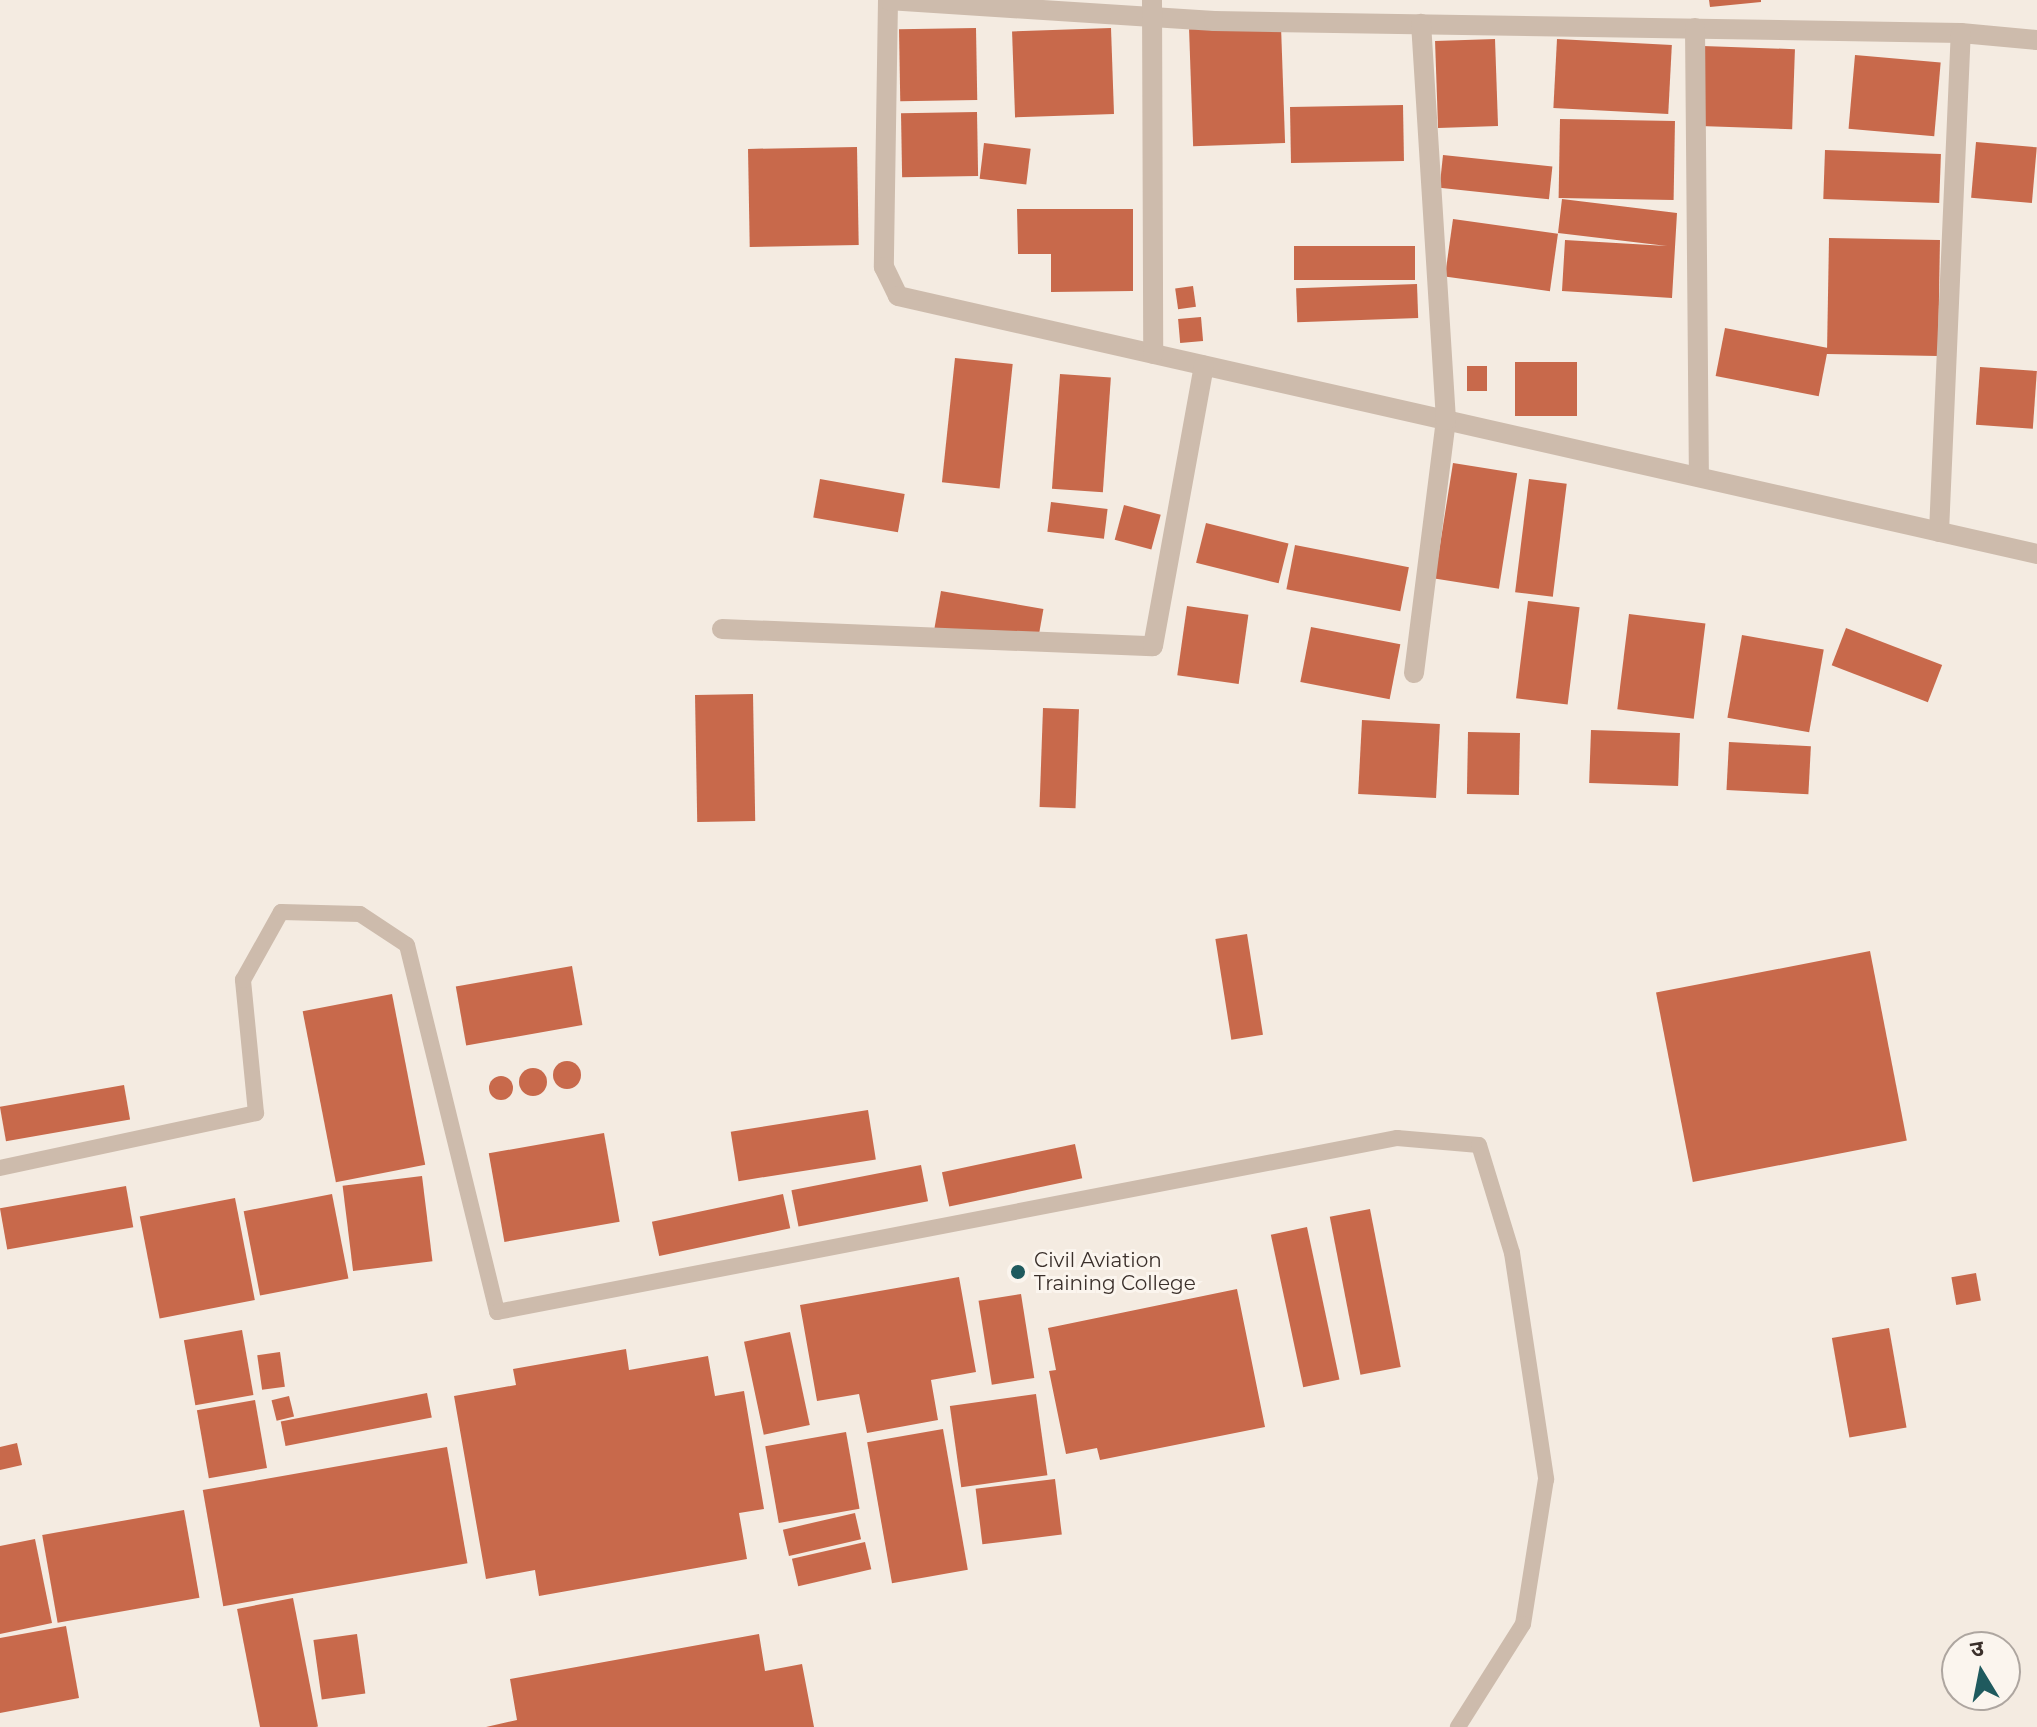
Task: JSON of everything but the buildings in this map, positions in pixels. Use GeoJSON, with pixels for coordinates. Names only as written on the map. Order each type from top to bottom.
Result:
{"type":"FeatureCollection","features":[{"type":"Feature","properties":{"kind":"street"},"geometry":{"type":"LineString","coordinates":[[2037,40],[1961,33],[1421,24],[1152,9],[888,0],[884,267],[898,296],[2037,554]]}},
{"type":"Feature","properties":{"kind":"street"},"geometry":{"type":"LineString","coordinates":[[1152,9],[1153,354]]}},
{"type":"Feature","properties":{"kind":"street"},"geometry":{"type":"LineString","coordinates":[[1414,673],[1446,420],[1421,24]]}},
{"type":"Feature","properties":{"kind":"street"},"geometry":{"type":"LineString","coordinates":[[1695,28],[1699,477]]}},
{"type":"Feature","properties":{"kind":"street"},"geometry":{"type":"LineString","coordinates":[[1939,532],[1961,33]]}},
{"type":"Feature","properties":{"kind":"street"},"geometry":{"type":"LineString","coordinates":[[722,629],[1153,646],[1204,366]]}},
{"type":"Feature","properties":{"kind":"lane"},"geometry":{"type":"LineString","coordinates":[[0,1168],[256,1113],[243,980],[281,912],[360,914],[407,945],[497,1312],[1397,1138],[1479,1145],[1512,1253],[1546,1479],[1523,1624],[1458,1727]]}},
{"type":"Feature","properties":{"kind":"place","name":"Civil Aviation Training College"},"geometry":{"type":"Point","coordinates":[1018,1272]}}]}
